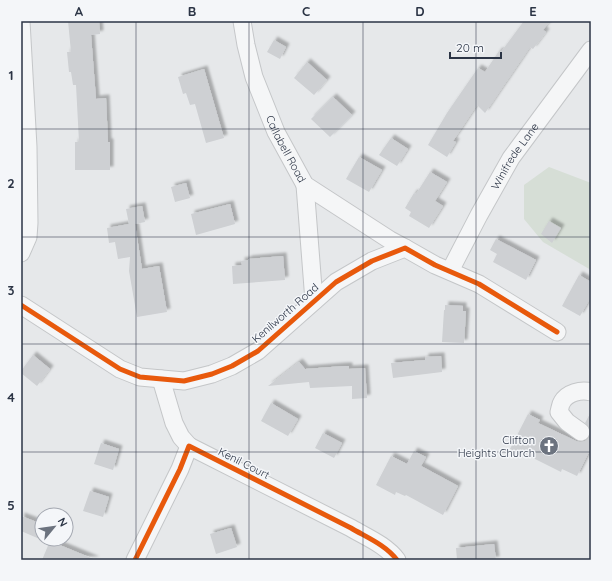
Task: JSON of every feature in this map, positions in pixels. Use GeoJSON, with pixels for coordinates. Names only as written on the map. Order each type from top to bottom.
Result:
{"type":"FeatureCollection","features":[{"type":"Feature","properties":{"kind":"street"},"geometry":{"type":"LineString","coordinates":[[21,21],[27,124],[29,223],[28,237],[21,253]]}},
{"type":"Feature","properties":{"kind":"street","name":"Callabell Road"},"geometry":{"type":"LineString","coordinates":[[242,21],[254,77],[276,132],[305,185],[390,240],[405,248]]}},
{"type":"Feature","properties":{"kind":"street","name":"Winifrede Lane"},"geometry":{"type":"LineString","coordinates":[[450,271],[511,158],[591,50]]}},
{"type":"Feature","properties":{"kind":"street"},"geometry":{"type":"LineString","coordinates":[[305,185],[314,301]]}},
{"type":"Feature","properties":{"kind":"street"},"geometry":{"type":"LineString","coordinates":[[405,248],[435,265],[479,284],[557,332]]}},
{"type":"Feature","properties":{"kind":"street","name":"Kenilworth Road"},"geometry":{"type":"LineString","coordinates":[[21,305],[120,369],[140,377],[184,381],[212,374],[232,366],[258,350],[336,282],[372,261],[405,248]]}},
{"type":"Feature","properties":{"kind":"street","name":"Kenil Court"},"geometry":{"type":"LineString","coordinates":[[160,379],[174,423],[181,437],[189,446],[351,528],[394,555],[397,560]]}},
{"type":"Feature","properties":{"kind":"street"},"geometry":{"type":"LineString","coordinates":[[581,432],[567,422],[559,412],[562,402],[571,393],[587,390],[591,392]]}},
{"type":"Feature","properties":{"kind":"street"},"geometry":{"type":"LineString","coordinates":[[135,560],[180,469],[189,446]]}},
{"type":"Feature","properties":{"kind":"shaded area"},"geometry":{"type":"Polygon","coordinates":[[[549,167],[591,183],[591,270],[543,242],[524,219],[524,185],[549,167]]]}},
{"type":"Feature","properties":{"kind":"building"},"geometry":{"type":"Polygon","coordinates":[[[68,21],[99,21],[100,34],[91,35],[96,99],[106,98],[108,142],[110,142],[110,170],[75,170],[75,142],[79,142],[76,85],[73,85],[71,72],[69,72],[67,52],[71,52],[68,21]]]}},
{"type":"Feature","properties":{"kind":"building"},"geometry":{"type":"Polygon","coordinates":[[[524,21],[550,21],[543,30],[546,32],[533,49],[530,47],[485,113],[477,105],[453,141],[456,142],[447,157],[428,145],[447,113],[478,68],[485,72],[499,51],[501,52],[524,21]]]}},
{"type":"Feature","properties":{"kind":"building"},"geometry":{"type":"Polygon","coordinates":[[[274,40],[286,47],[280,59],[267,52],[274,40]]]}},
{"type":"Feature","properties":{"kind":"building"},"geometry":{"type":"Polygon","coordinates":[[[307,62],[327,80],[314,95],[294,78],[307,62]]]}},
{"type":"Feature","properties":{"kind":"building"},"geometry":{"type":"Polygon","coordinates":[[[204,69],[224,138],[206,143],[195,104],[190,105],[186,93],[183,94],[178,77],[204,69]]]}},
{"type":"Feature","properties":{"kind":"building"},"geometry":{"type":"Polygon","coordinates":[[[333,97],[352,115],[330,137],[311,119],[333,97]]]}},
{"type":"Feature","properties":{"kind":"building"},"geometry":{"type":"Polygon","coordinates":[[[391,138],[408,149],[397,166],[379,155],[391,138]]]}},
{"type":"Feature","properties":{"kind":"building"},"geometry":{"type":"Polygon","coordinates":[[[359,157],[382,170],[369,192],[346,179],[359,157]]]}},
{"type":"Feature","properties":{"kind":"building"},"geometry":{"type":"Polygon","coordinates":[[[430,172],[447,182],[435,201],[443,206],[429,228],[409,216],[411,212],[405,208],[430,172]]]}},
{"type":"Feature","properties":{"kind":"building"},"geometry":{"type":"Polygon","coordinates":[[[186,183],[190,198],[175,202],[171,187],[186,183]]]}},
{"type":"Feature","properties":{"kind":"building"},"geometry":{"type":"Polygon","coordinates":[[[230,204],[235,224],[196,235],[191,214],[230,204]]]}},
{"type":"Feature","properties":{"kind":"building"},"geometry":{"type":"Polygon","coordinates":[[[142,206],[145,222],[135,224],[142,269],[159,266],[167,312],[137,317],[129,271],[130,257],[118,259],[115,242],[109,243],[107,228],[129,224],[126,209],[142,206]]]}},
{"type":"Feature","properties":{"kind":"building"},"geometry":{"type":"Polygon","coordinates":[[[549,221],[561,228],[552,243],[541,234],[549,221]]]}},
{"type":"Feature","properties":{"kind":"building"},"geometry":{"type":"Polygon","coordinates":[[[496,239],[536,260],[526,280],[493,262],[497,254],[490,250],[496,239]]]}},
{"type":"Feature","properties":{"kind":"building"},"geometry":{"type":"Polygon","coordinates":[[[283,256],[285,280],[233,284],[232,266],[242,265],[241,261],[248,259],[283,256]]]}},
{"type":"Feature","properties":{"kind":"building"},"geometry":{"type":"Polygon","coordinates":[[[579,275],[591,282],[591,297],[580,316],[562,306],[579,275]]]}},
{"type":"Feature","properties":{"kind":"building"},"geometry":{"type":"Polygon","coordinates":[[[445,305],[463,306],[463,311],[466,311],[464,343],[442,342],[445,305]]]}},
{"type":"Feature","properties":{"kind":"building"},"geometry":{"type":"Polygon","coordinates":[[[33,355],[50,369],[37,386],[21,373],[33,355]]]}},
{"type":"Feature","properties":{"kind":"building"},"geometry":{"type":"Polygon","coordinates":[[[441,356],[442,372],[393,378],[391,363],[425,360],[425,357],[441,356]]]}},
{"type":"Feature","properties":{"kind":"building"},"geometry":{"type":"Polygon","coordinates":[[[299,362],[305,369],[344,366],[349,366],[349,369],[365,368],[367,398],[352,399],[352,386],[310,388],[309,382],[268,386],[299,362]]]}},
{"type":"Feature","properties":{"kind":"building"},"geometry":{"type":"Polygon","coordinates":[[[271,403],[298,419],[288,436],[261,421],[271,403]]]}},
{"type":"Feature","properties":{"kind":"building"},"geometry":{"type":"Polygon","coordinates":[[[591,412],[591,433],[590,428],[585,423],[591,412]]]}},
{"type":"Feature","properties":{"kind":"building","name":"Clifton Heights Church"},"geometry":{"type":"Polygon","coordinates":[[[528,414],[540,420],[538,423],[576,441],[585,441],[589,438],[591,433],[591,448],[577,476],[562,469],[561,472],[523,453],[522,455],[510,449],[528,414]]]}},
{"type":"Feature","properties":{"kind":"building"},"geometry":{"type":"Polygon","coordinates":[[[323,433],[342,443],[334,458],[315,448],[323,433]]]}},
{"type":"Feature","properties":{"kind":"building"},"geometry":{"type":"Polygon","coordinates":[[[101,443],[119,449],[113,470],[94,464],[101,443]]]}},
{"type":"Feature","properties":{"kind":"building"},"geometry":{"type":"Polygon","coordinates":[[[414,451],[426,457],[421,466],[458,486],[443,515],[406,495],[405,496],[396,492],[395,495],[376,485],[391,456],[407,464],[414,451]]]}},
{"type":"Feature","properties":{"kind":"building"},"geometry":{"type":"Polygon","coordinates":[[[90,491],[109,497],[103,517],[83,511],[90,491]]]}},
{"type":"Feature","properties":{"kind":"building"},"geometry":{"type":"Polygon","coordinates":[[[21,516],[34,521],[34,537],[21,531],[21,516]]]}},
{"type":"Feature","properties":{"kind":"building"},"geometry":{"type":"Polygon","coordinates":[[[231,528],[237,547],[216,554],[210,534],[231,528]]]}},
{"type":"Feature","properties":{"kind":"building"},"geometry":{"type":"Polygon","coordinates":[[[494,544],[496,560],[457,560],[456,548],[494,544]]]}},
{"type":"Feature","properties":{"kind":"building"},"geometry":{"type":"Polygon","coordinates":[[[47,547],[65,547],[96,560],[42,560],[47,547]]]}},
{"type":"Feature","properties":{"kind":"cycle path"},"geometry":{"type":"LineString","coordinates":[[21,305],[120,369],[140,377],[184,381],[212,374],[232,366],[258,351],[336,282],[372,261],[405,248],[435,265],[479,284],[557,332]]}},
{"type":"Feature","properties":{"kind":"cycle path"},"geometry":{"type":"LineString","coordinates":[[135,560],[180,469],[189,446],[351,528],[382,546],[397,560]]}},
{"type":"Feature","properties":{"kind":"place","name":"Clifton Heights Church"},"geometry":{"type":"Point","coordinates":[549,446]}}]}
